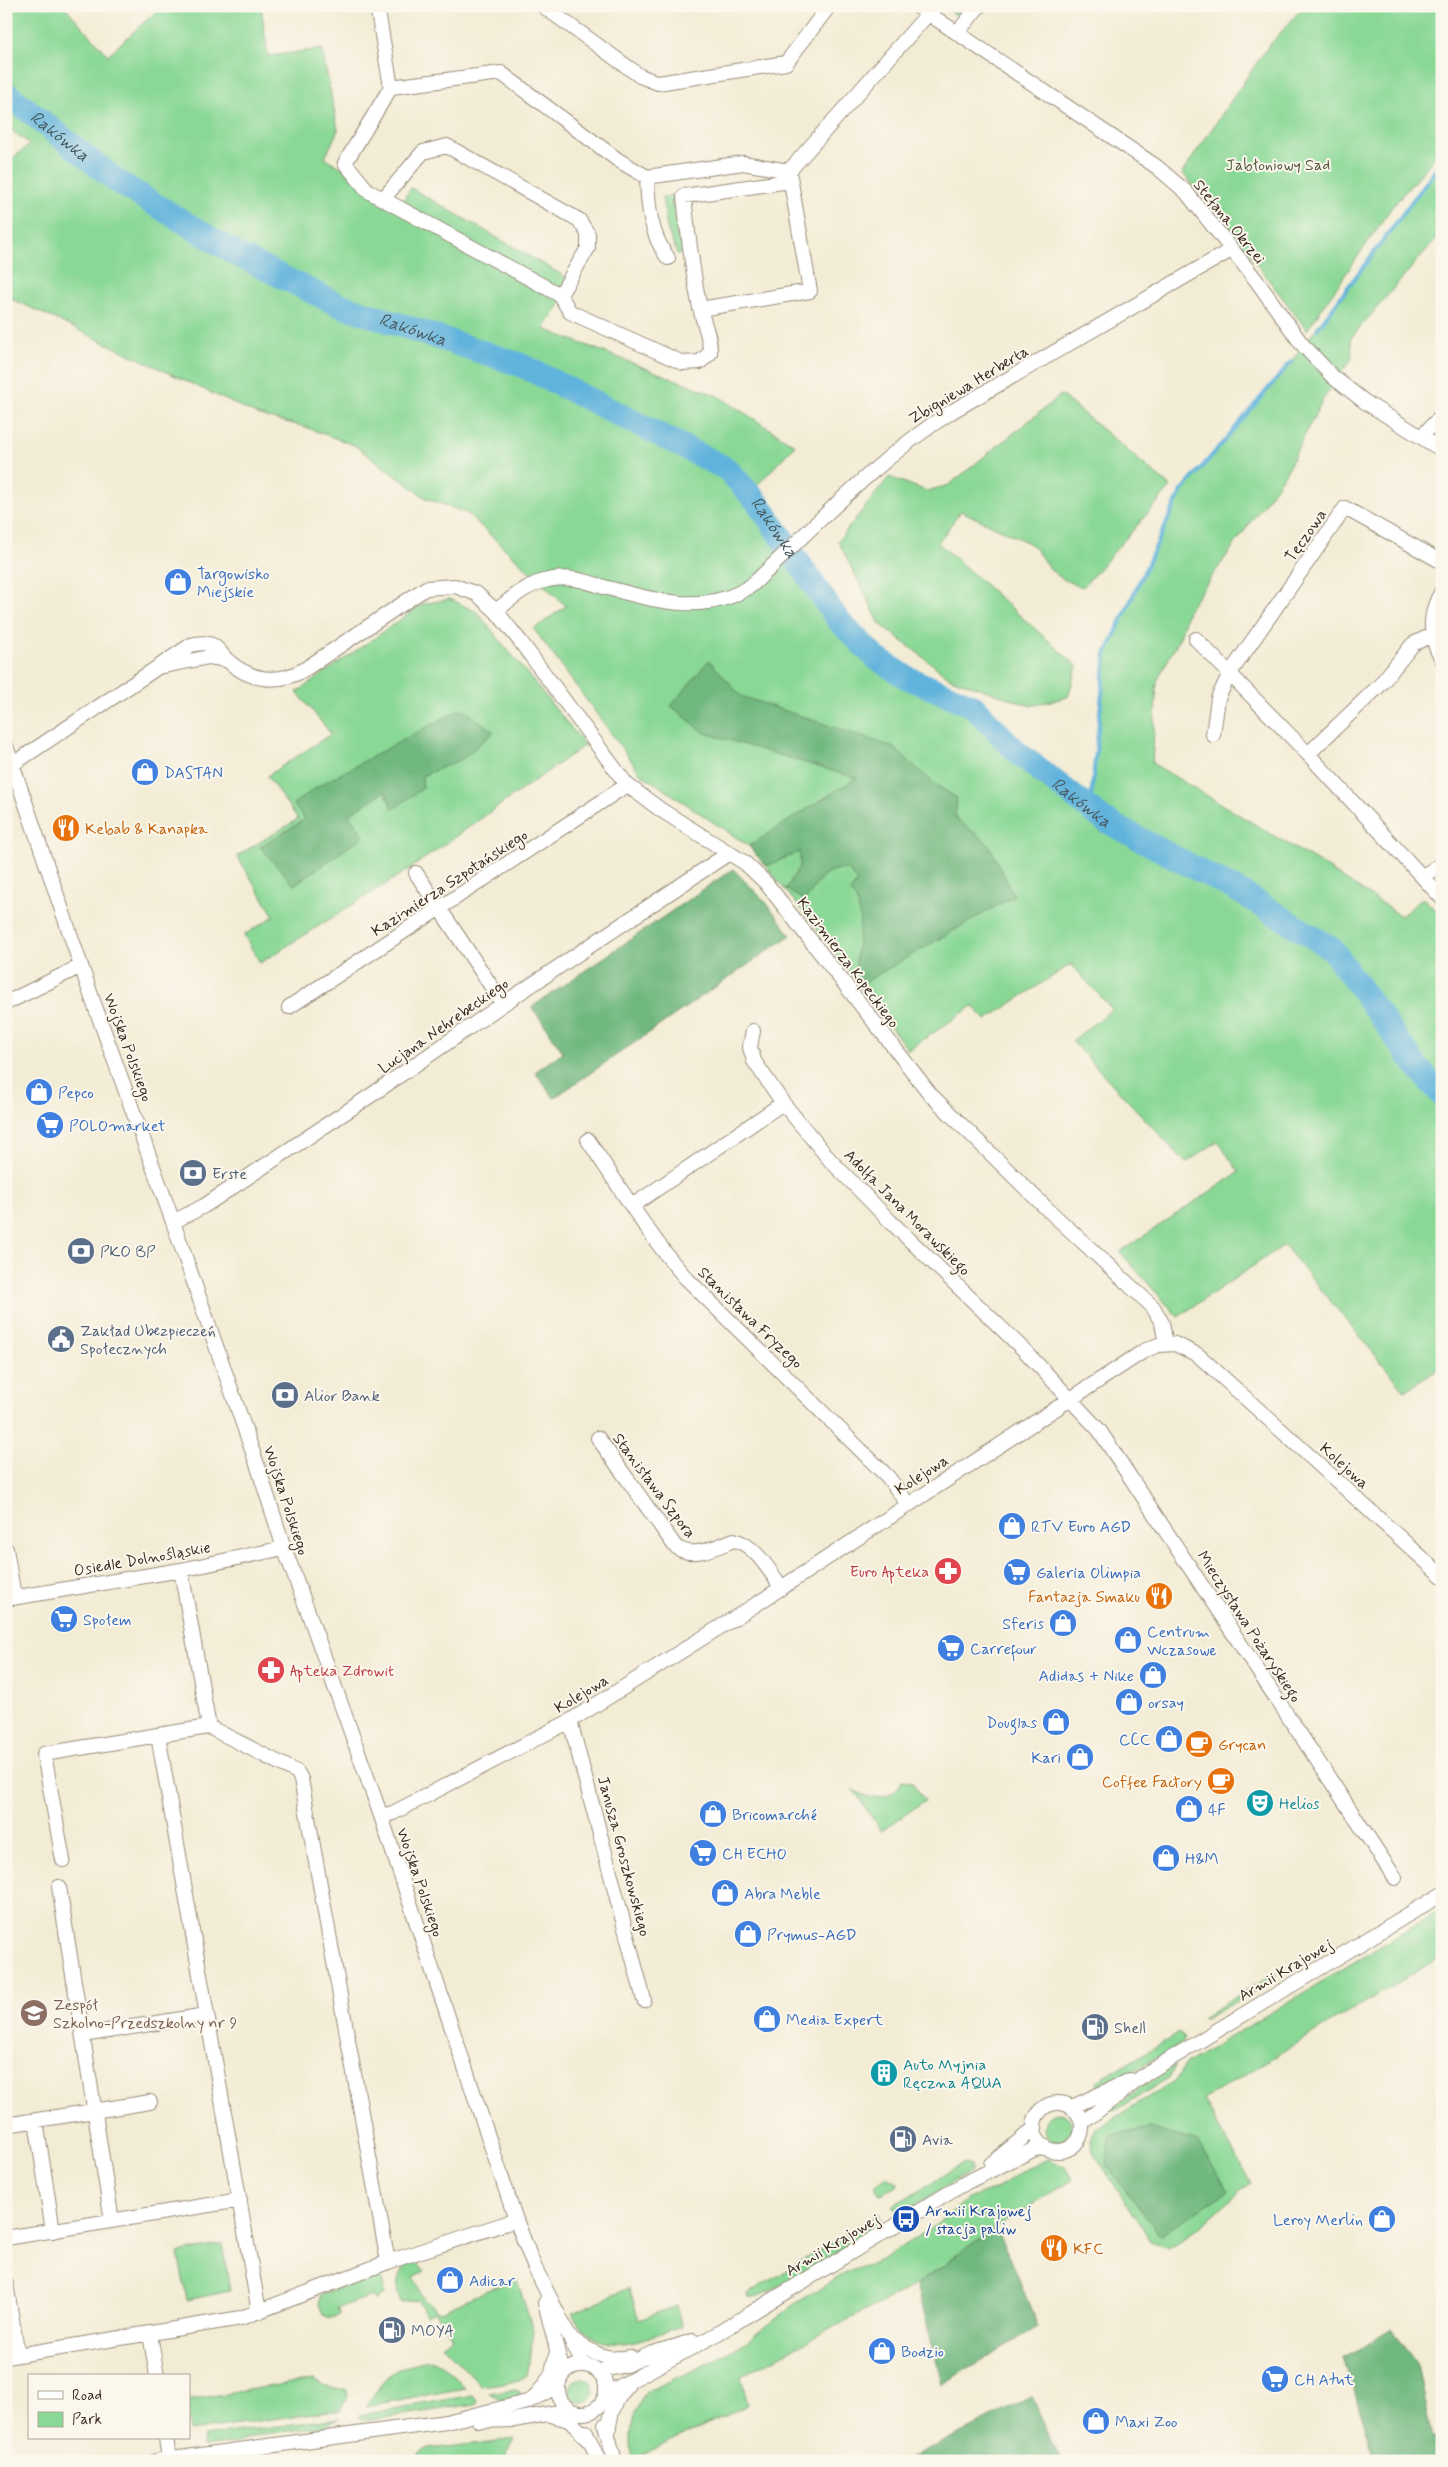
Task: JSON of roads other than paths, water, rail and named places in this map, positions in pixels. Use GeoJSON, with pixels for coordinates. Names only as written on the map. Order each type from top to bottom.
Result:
{"type":"FeatureCollection","features":[{"type":"Feature","properties":{"kind":"street"},"geometry":{"type":"LineString","coordinates":[[377,6],[391,87],[345,163],[368,191],[560,295],[570,312],[683,362],[700,362],[710,353],[711,343],[700,309],[690,254],[684,196],[790,176],[923,10]]}},
{"type":"Feature","properties":{"kind":"street"},"geometry":{"type":"LineString","coordinates":[[543,6],[640,76],[658,83],[786,63],[830,6]]}},
{"type":"Feature","properties":{"kind":"street"},"geometry":{"type":"LineString","coordinates":[[958,33],[979,6]]}},
{"type":"Feature","properties":{"kind":"street","name":"Stefana Okrzei"},"geometry":{"type":"LineString","coordinates":[[923,10],[1157,167],[1186,192],[1256,280],[1301,343],[1333,377],[1365,402],[1442,450]]}},
{"type":"Feature","properties":{"kind":"street"},"geometry":{"type":"LineString","coordinates":[[391,87],[500,73],[618,160],[647,177],[744,163],[790,176]]}},
{"type":"Feature","properties":{"kind":"street"},"geometry":{"type":"LineString","coordinates":[[383,199],[423,152],[447,146],[579,220],[588,234],[588,248],[560,295]]}},
{"type":"Feature","properties":{"kind":"street"},"geometry":{"type":"LineString","coordinates":[[700,309],[810,291],[790,176]]}},
{"type":"Feature","properties":{"kind":"street"},"geometry":{"type":"LineString","coordinates":[[647,177],[652,225],[659,246],[668,258]]}},
{"type":"Feature","properties":{"kind":"street","name":"Zbigniewa Herberta"},"geometry":{"type":"LineString","coordinates":[[496,611],[530,586],[556,578],[582,580],[664,602],[683,604],[714,602],[747,589],[877,465],[917,434],[951,412],[1232,250]]}},
{"type":"Feature","properties":{"kind":"street"},"geometry":{"type":"LineString","coordinates":[[1421,437],[1442,415]]}},
{"type":"Feature","properties":{"kind":"street","name":"Tęczowa"},"geometry":{"type":"LineString","coordinates":[[1213,736],[1218,698],[1230,673],[1345,508],[1442,562]]}},
{"type":"Feature","properties":{"kind":"street","name":"Kazimierza Kopeckiego"},"geometry":{"type":"LineString","coordinates":[[13,764],[160,667],[209,657],[227,660],[251,676],[275,679],[294,675],[414,594],[435,586],[464,588],[477,594],[496,611],[558,690],[627,785],[661,810],[755,871],[779,898],[931,1095],[1044,1206],[1153,1307],[1162,1323],[1166,1344]]}},
{"type":"Feature","properties":{"kind":"street"},"geometry":{"type":"LineString","coordinates":[[1442,591],[1434,606],[1432,635],[1436,650],[1442,658]]}},
{"type":"Feature","properties":{"kind":"street"},"geometry":{"type":"LineString","coordinates":[[1308,754],[1380,685],[1412,644],[1432,635]]}},
{"type":"Feature","properties":{"kind":"street"},"geometry":{"type":"LineString","coordinates":[[1196,639],[1308,754],[1442,898]]}},
{"type":"Feature","properties":{"kind":"street","name":"Wojska Polskiego"},"geometry":{"type":"LineString","coordinates":[[6,746],[81,966],[174,1222],[284,1548],[308,1609],[381,1816],[516,2220],[534,2266],[583,2364]]}},
{"type":"Feature","properties":{"kind":"street","name":"Kazimierza Szpotańskiego"},"geometry":{"type":"LineString","coordinates":[[289,1007],[440,910],[627,785]]}},
{"type":"Feature","properties":{"kind":"street","name":"Lucjana Nehrebeckiego"},"geometry":{"type":"LineString","coordinates":[[174,1222],[204,1206],[281,1156],[502,1004],[730,853]]}},
{"type":"Feature","properties":{"kind":"street"},"geometry":{"type":"LineString","coordinates":[[1423,876],[1442,864]]}},
{"type":"Feature","properties":{"kind":"street"},"geometry":{"type":"LineString","coordinates":[[416,873],[502,1004]]}},
{"type":"Feature","properties":{"kind":"street"},"geometry":{"type":"LineString","coordinates":[[6,1004],[81,966]]}},
{"type":"Feature","properties":{"kind":"street","name":"Adolfa Jana Morawskiego"},"geometry":{"type":"LineString","coordinates":[[753,1031],[750,1047],[754,1061],[783,1103],[830,1160],[1071,1398]]}},
{"type":"Feature","properties":{"kind":"street"},"geometry":{"type":"LineString","coordinates":[[632,1206],[783,1103]]}},
{"type":"Feature","properties":{"kind":"street","name":"Stanisława Fryzego"},"geometry":{"type":"LineString","coordinates":[[588,1140],[632,1206],[685,1278],[888,1476],[908,1504]]}},
{"type":"Feature","properties":{"kind":"street","name":"Kolejowa"},"geometry":{"type":"LineString","coordinates":[[381,1816],[393,1812],[570,1722],[1144,1351],[1166,1344],[1175,1344],[1198,1355],[1442,1576]]}},
{"type":"Feature","properties":{"kind":"street","name":"Mieczysława Pożaryskiego"},"geometry":{"type":"LineString","coordinates":[[1071,1398],[1105,1438],[1394,1878]]}},
{"type":"Feature","properties":{"kind":"street","name":"Stanisława Szpora"},"geometry":{"type":"LineString","coordinates":[[598,1438],[675,1546],[682,1552],[693,1553],[734,1540],[741,1542],[749,1546],[781,1587]]}},
{"type":"Feature","properties":{"kind":"street"},"geometry":{"type":"LineString","coordinates":[[6,1548],[10,1598]]}},
{"type":"Feature","properties":{"kind":"street","name":"Osiedle Dolnośląskie"},"geometry":{"type":"LineString","coordinates":[[10,1598],[181,1570],[284,1548]]}},
{"type":"Feature","properties":{"kind":"street"},"geometry":{"type":"LineString","coordinates":[[181,1570],[209,1727]]}},
{"type":"Feature","properties":{"kind":"street","name":"Janusza Groszkowskiego"},"geometry":{"type":"LineString","coordinates":[[570,1722],[644,2000]]}},
{"type":"Feature","properties":{"kind":"street"},"geometry":{"type":"LineString","coordinates":[[63,1860],[44,1754],[209,1727],[297,1772],[301,1779],[388,2262]]}},
{"type":"Feature","properties":{"kind":"street"},"geometry":{"type":"LineString","coordinates":[[158,1735],[259,2312]]}},
{"type":"Feature","properties":{"kind":"street"},"geometry":{"type":"LineString","coordinates":[[59,1887],[112,2221]]}},
{"type":"Feature","properties":{"kind":"street","name":"Armii Krajowej"},"geometry":{"type":"LineString","coordinates":[[1147,2073],[1442,1894]]}},
{"type":"Feature","properties":{"kind":"street"},"geometry":{"type":"LineString","coordinates":[[83,2035],[206,2015]]}},
{"type":"Feature","properties":{"kind":"street"},"geometry":{"type":"LineString","coordinates":[[1072,2107],[1147,2073]]}},
{"type":"Feature","properties":{"kind":"street"},"geometry":{"type":"LineString","coordinates":[[1082,2123],[1147,2073]]}},
{"type":"Feature","properties":{"kind":"street"},"geometry":{"type":"LineString","coordinates":[[6,2126],[150,2102]]}},
{"type":"Feature","properties":{"kind":"street"},"geometry":{"type":"LineString","coordinates":[[1061,2103],[1072,2107],[1082,2123],[1081,2135],[1072,2147],[1054,2150],[1046,2147],[1039,2141],[1035,2128],[1038,2115],[1048,2105],[1061,2103]]}},
{"type":"Feature","properties":{"kind":"street"},"geometry":{"type":"LineString","coordinates":[[36,2121],[53,2231]]}},
{"type":"Feature","properties":{"kind":"street"},"geometry":{"type":"LineString","coordinates":[[967,2182],[1035,2128]]}},
{"type":"Feature","properties":{"kind":"street"},"geometry":{"type":"LineString","coordinates":[[967,2182],[1035,2149],[1046,2147]]}},
{"type":"Feature","properties":{"kind":"street","name":"Armii Krajowej"},"geometry":{"type":"LineString","coordinates":[[603,2400],[633,2380],[715,2335],[967,2182]]}},
{"type":"Feature","properties":{"kind":"street"},"geometry":{"type":"LineString","coordinates":[[6,2238],[240,2200]]}},
{"type":"Feature","properties":{"kind":"street"},"geometry":{"type":"LineString","coordinates":[[6,2284],[12,2356],[241,2318],[388,2262],[516,2220]]}},
{"type":"Feature","properties":{"kind":"street","name":"Wojska Polskiego"},"geometry":{"type":"LineString","coordinates":[[534,2266],[564,2373]]}},
{"type":"Feature","properties":{"kind":"street"},"geometry":{"type":"LineString","coordinates":[[150,2334],[157,2374]]}},
{"type":"Feature","properties":{"kind":"street","name":"Armii Krajowej"},"geometry":{"type":"LineString","coordinates":[[599,2371],[715,2335]]}},
{"type":"Feature","properties":{"kind":"street"},"geometry":{"type":"LineString","coordinates":[[569,2337],[583,2348],[606,2357],[619,2359],[653,2353]]}},
{"type":"Feature","properties":{"kind":"street"},"geometry":{"type":"LineString","coordinates":[[533,2399],[551,2376],[558,2348]]}},
{"type":"Feature","properties":{"kind":"street"},"geometry":{"type":"LineString","coordinates":[[599,2461],[574,2411],[560,2400],[558,2386],[564,2373],[576,2365],[583,2364],[599,2371],[606,2386],[603,2400],[608,2434],[615,2461]]}},
{"type":"Feature","properties":{"kind":"street"},"geometry":{"type":"LineString","coordinates":[[608,2434],[610,2413],[616,2399],[633,2380]]}},
{"type":"Feature","properties":{"kind":"street"},"geometry":{"type":"LineString","coordinates":[[166,2440],[163,2460],[446,2422],[503,2409],[533,2399],[558,2386]]}},
{"type":"Feature","properties":{"kind":"street"},"geometry":{"type":"LineString","coordinates":[[446,2422],[514,2420],[538,2415],[594,2410],[603,2400]]}},
{"type":"Feature","properties":{"kind":"street"},"geometry":{"type":"LineString","coordinates":[[538,2415],[558,2416],[569,2420],[589,2440]]}},
{"type":"Feature","properties":{"kind":"waterway","name":"Rakówka"},"geometry":{"type":"LineString","coordinates":[[6,93],[118,182],[238,255],[337,304],[521,365],[727,469],[758,503],[838,620],[876,658],[908,678],[973,706],[1018,753],[1104,820],[1242,893],[1332,949],[1417,1067],[1442,1095]]}},
{"type":"Feature","properties":{"kind":"waterway"},"geometry":{"type":"LineString","coordinates":[[1317,329],[1442,161]]}},
{"type":"Feature","properties":{"kind":"waterway"},"geometry":{"type":"LineString","coordinates":[[1090,808],[1106,654],[1181,492],[1291,362]]}},
{"type":"Feature","properties":{"kind":"place","name":"Targowisko Miejskie"},"geometry":{"type":"Point","coordinates":[178,582]}},
{"type":"Feature","properties":{"kind":"place","name":"DASTAN"},"geometry":{"type":"Point","coordinates":[145,772]}},
{"type":"Feature","properties":{"kind":"place","name":"Kebab & Kanapka"},"geometry":{"type":"Point","coordinates":[66,828]}},
{"type":"Feature","properties":{"kind":"place","name":"Pepco"},"geometry":{"type":"Point","coordinates":[39,1092]}},
{"type":"Feature","properties":{"kind":"place","name":"POLOmarket"},"geometry":{"type":"Point","coordinates":[50,1125]}},
{"type":"Feature","properties":{"kind":"place","name":"Erste"},"geometry":{"type":"Point","coordinates":[193,1173]}},
{"type":"Feature","properties":{"kind":"place","name":"PKO BP"},"geometry":{"type":"Point","coordinates":[81,1251]}},
{"type":"Feature","properties":{"kind":"place","name":"Zakład Ubezpieczeń Społecznych"},"geometry":{"type":"Point","coordinates":[61,1339]}},
{"type":"Feature","properties":{"kind":"place","name":"Alior Bank"},"geometry":{"type":"Point","coordinates":[285,1395]}},
{"type":"Feature","properties":{"kind":"place","name":"RTV Euro AGD"},"geometry":{"type":"Point","coordinates":[1012,1526]}},
{"type":"Feature","properties":{"kind":"place","name":"Euro Apteka"},"geometry":{"type":"Point","coordinates":[948,1571]}},
{"type":"Feature","properties":{"kind":"place","name":"Galeria Olimpia"},"geometry":{"type":"Point","coordinates":[1017,1572]}},
{"type":"Feature","properties":{"kind":"place","name":"Fantazja Smaku"},"geometry":{"type":"Point","coordinates":[1159,1596]}},
{"type":"Feature","properties":{"kind":"place","name":"Społem"},"geometry":{"type":"Point","coordinates":[64,1619]}},
{"type":"Feature","properties":{"kind":"place","name":"Sferis"},"geometry":{"type":"Point","coordinates":[1063,1623]}},
{"type":"Feature","properties":{"kind":"place","name":"Centrum Wczasowe"},"geometry":{"type":"Point","coordinates":[1128,1640]}},
{"type":"Feature","properties":{"kind":"place","name":"Carrefour"},"geometry":{"type":"Point","coordinates":[951,1648]}},
{"type":"Feature","properties":{"kind":"place","name":"Apteka Zdrowit"},"geometry":{"type":"Point","coordinates":[271,1670]}},
{"type":"Feature","properties":{"kind":"place","name":"Adidas + Nike"},"geometry":{"type":"Point","coordinates":[1153,1675]}},
{"type":"Feature","properties":{"kind":"place","name":"orsay"},"geometry":{"type":"Point","coordinates":[1129,1702]}},
{"type":"Feature","properties":{"kind":"place","name":"Douglas"},"geometry":{"type":"Point","coordinates":[1056,1722]}},
{"type":"Feature","properties":{"kind":"place","name":"CCC"},"geometry":{"type":"Point","coordinates":[1169,1739]}},
{"type":"Feature","properties":{"kind":"place","name":"Grycan"},"geometry":{"type":"Point","coordinates":[1199,1744]}},
{"type":"Feature","properties":{"kind":"place","name":"Kari"},"geometry":{"type":"Point","coordinates":[1080,1757]}},
{"type":"Feature","properties":{"kind":"place","name":"Coffee Factory"},"geometry":{"type":"Point","coordinates":[1221,1781]}},
{"type":"Feature","properties":{"kind":"place","name":"Helios"},"geometry":{"type":"Point","coordinates":[1260,1803]}},
{"type":"Feature","properties":{"kind":"place","name":"4F"},"geometry":{"type":"Point","coordinates":[1189,1809]}},
{"type":"Feature","properties":{"kind":"place","name":"Bricomarché"},"geometry":{"type":"Point","coordinates":[713,1814]}},
{"type":"Feature","properties":{"kind":"place","name":"CH ECHO"},"geometry":{"type":"Point","coordinates":[703,1853]}},
{"type":"Feature","properties":{"kind":"place","name":"H&M"},"geometry":{"type":"Point","coordinates":[1166,1858]}},
{"type":"Feature","properties":{"kind":"place","name":"Abra Meble"},"geometry":{"type":"Point","coordinates":[725,1893]}},
{"type":"Feature","properties":{"kind":"place","name":"Prymus-AGD"},"geometry":{"type":"Point","coordinates":[748,1934]}},
{"type":"Feature","properties":{"kind":"place","name":"Zespół Szkolno-Przedszkolny nr 9"},"geometry":{"type":"Point","coordinates":[34,2013]}},
{"type":"Feature","properties":{"kind":"place","name":"Media Expert"},"geometry":{"type":"Point","coordinates":[767,2019]}},
{"type":"Feature","properties":{"kind":"place","name":"Shell"},"geometry":{"type":"Point","coordinates":[1095,2027]}},
{"type":"Feature","properties":{"kind":"place","name":"Auto Myjnia Ręczna AQUA"},"geometry":{"type":"Point","coordinates":[884,2073]}},
{"type":"Feature","properties":{"kind":"place","name":"Avia"},"geometry":{"type":"Point","coordinates":[903,2139]}},
{"type":"Feature","properties":{"kind":"place","name":"Armii Krajowej / stacja paliw"},"geometry":{"type":"Point","coordinates":[906,2219]}},
{"type":"Feature","properties":{"kind":"place","name":"Leroy Merlin"},"geometry":{"type":"Point","coordinates":[1382,2219]}},
{"type":"Feature","properties":{"kind":"place","name":"KFC"},"geometry":{"type":"Point","coordinates":[1054,2248]}},
{"type":"Feature","properties":{"kind":"place","name":"Adicar"},"geometry":{"type":"Point","coordinates":[450,2280]}},
{"type":"Feature","properties":{"kind":"place","name":"MOYA"},"geometry":{"type":"Point","coordinates":[392,2330]}},
{"type":"Feature","properties":{"kind":"place","name":"Bodzio"},"geometry":{"type":"Point","coordinates":[882,2351]}},
{"type":"Feature","properties":{"kind":"place","name":"CH Atut"},"geometry":{"type":"Point","coordinates":[1275,2379]}},
{"type":"Feature","properties":{"kind":"place","name":"Maxi Zoo"},"geometry":{"type":"Point","coordinates":[1096,2421]}},
{"type":"Feature","properties":{"kind":"park label","name":"Jabłoniowy Sad"},"geometry":{"type":"Point","coordinates":[1278,164]}}]}
